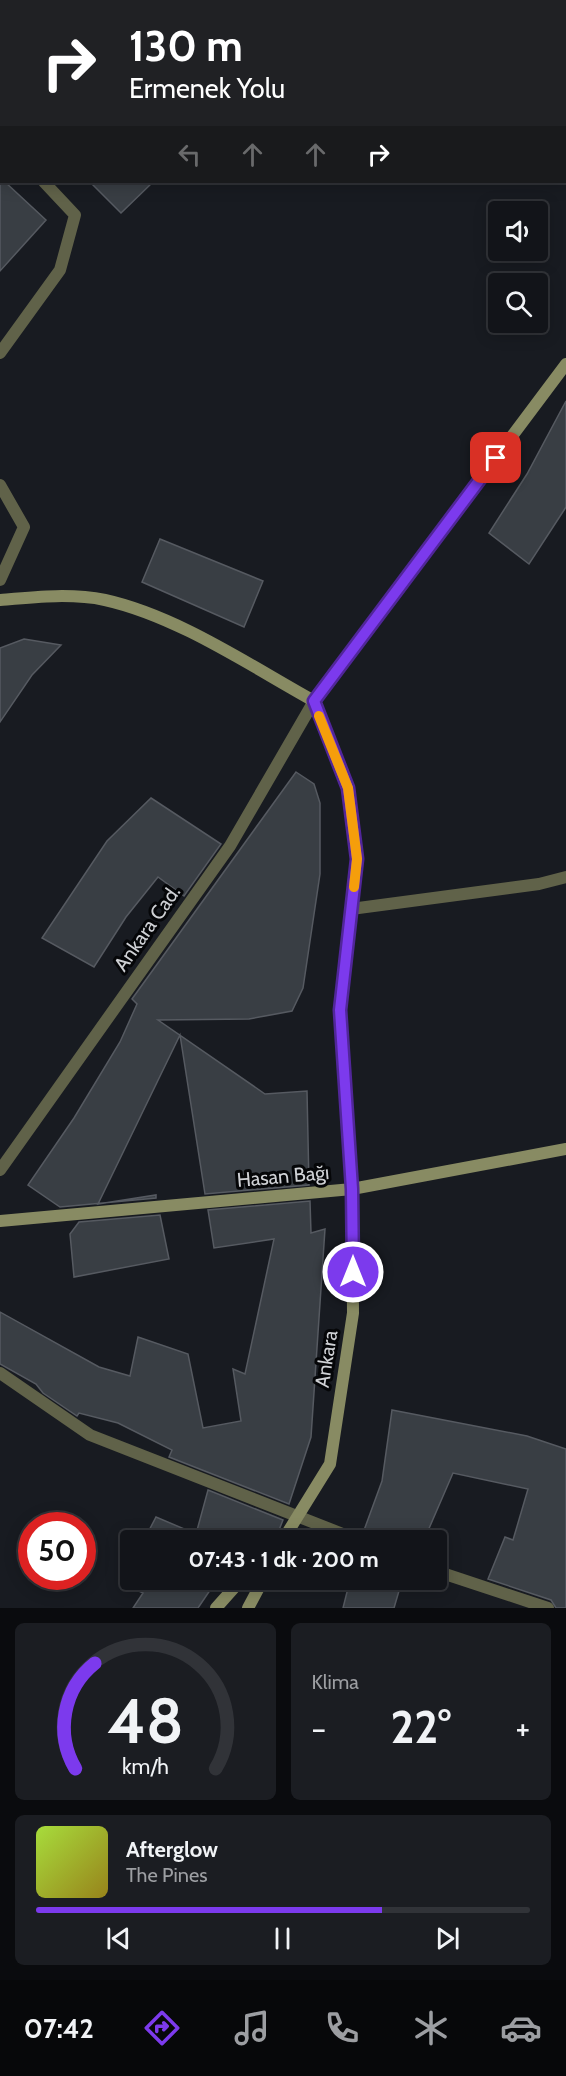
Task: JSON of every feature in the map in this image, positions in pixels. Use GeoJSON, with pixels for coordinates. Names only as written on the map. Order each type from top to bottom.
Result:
{"type":"FeatureCollection","features":[{"type":"Feature","properties":{"kind":"main road"},"geometry":{"type":"LineString","coordinates":[[0,600],[40,596],[104,600],[170,622],[314,701],[566,364]]}},
{"type":"Feature","properties":{"kind":"main road","name":"Ankara"},"geometry":{"type":"LineString","coordinates":[[289,1530],[330,1464],[353,1313],[352,1189],[340,1010],[357,859],[348,788],[314,701]]}},
{"type":"Feature","properties":{"kind":"main road","name":"Hasan Bağı"},"geometry":{"type":"LineString","coordinates":[[0,1221],[352,1189],[566,1149]]}},
{"type":"Feature","properties":{"kind":"main road","name":"Ankara"},"geometry":{"type":"LineString","coordinates":[[284,1530],[296,1517]]}},
{"type":"Feature","properties":{"kind":"main road"},"geometry":{"type":"LineString","coordinates":[[216,1608],[232,1590]]}},
{"type":"Feature","properties":{"kind":"main road"},"geometry":{"type":"LineString","coordinates":[[248,1608],[258,1590]]}},
{"type":"Feature","properties":{"kind":"street"},"geometry":{"type":"LineString","coordinates":[[0,353],[60,270],[75,214],[45,183]]}},
{"type":"Feature","properties":{"kind":"street"},"geometry":{"type":"LineString","coordinates":[[0,485],[24,527],[0,580]]}},
{"type":"Feature","properties":{"kind":"street","name":"Ankara Cad."},"geometry":{"type":"LineString","coordinates":[[0,1170],[230,846],[314,701]]}},
{"type":"Feature","properties":{"kind":"street"},"geometry":{"type":"LineString","coordinates":[[351,909],[539,884],[566,877]]}},
{"type":"Feature","properties":{"kind":"street"},"geometry":{"type":"LineString","coordinates":[[0,1373],[90,1435],[331,1530]]}},
{"type":"Feature","properties":{"kind":"street"},"geometry":{"type":"LineString","coordinates":[[447,1575],[548,1608]]}},
{"type":"Feature","properties":{"kind":"building"},"geometry":{"type":"Polygon","coordinates":[[[0,183],[6,183],[46,220],[0,271],[0,183]]]}},
{"type":"Feature","properties":{"kind":"building"},"geometry":{"type":"Polygon","coordinates":[[[91,183],[152,183],[121,213],[91,183]]]}},
{"type":"Feature","properties":{"kind":"building"},"geometry":{"type":"Polygon","coordinates":[[[566,401],[566,507],[529,564],[489,533],[527,474],[566,401]]]}},
{"type":"Feature","properties":{"kind":"building"},"geometry":{"type":"Polygon","coordinates":[[[160,539],[263,581],[244,627],[142,582],[160,539]]]}},
{"type":"Feature","properties":{"kind":"building"},"geometry":{"type":"Polygon","coordinates":[[[24,639],[61,645],[32,675],[0,722],[0,648],[24,639]]]}},
{"type":"Feature","properties":{"kind":"building"},"geometry":{"type":"Polygon","coordinates":[[[296,772],[314,784],[320,803],[320,874],[303,988],[292,1011],[249,1019],[158,1020],[180,1035],[98,1203],[60,1207],[28,1185],[74,1118],[120,1042],[137,1004],[132,999],[296,772]]]}},
{"type":"Feature","properties":{"kind":"building"},"geometry":{"type":"Polygon","coordinates":[[[151,798],[221,844],[184,896],[158,877],[126,917],[94,967],[42,938],[107,841],[151,798]]]}},
{"type":"Feature","properties":{"kind":"building"},"geometry":{"type":"Polygon","coordinates":[[[180,1035],[265,1094],[307,1091],[309,1185],[205,1194],[180,1035]]]}},
{"type":"Feature","properties":{"kind":"building"},"geometry":{"type":"Polygon","coordinates":[[[156,1195],[156,1198],[107,1203],[156,1195]]]}},
{"type":"Feature","properties":{"kind":"building"},"geometry":{"type":"Polygon","coordinates":[[[310,1201],[311,1233],[325,1229],[311,1437],[289,1504],[169,1457],[172,1450],[118,1423],[79,1413],[77,1416],[43,1393],[36,1384],[0,1364],[0,1312],[99,1367],[130,1376],[138,1337],[188,1354],[203,1428],[241,1421],[233,1369],[245,1374],[274,1239],[214,1248],[208,1210],[310,1201]]]}},
{"type":"Feature","properties":{"kind":"building"},"geometry":{"type":"Polygon","coordinates":[[[160,1215],[169,1259],[74,1277],[70,1234],[79,1222],[160,1215]]]}},
{"type":"Feature","properties":{"kind":"building"},"geometry":{"type":"Polygon","coordinates":[[[392,1410],[527,1436],[566,1449],[566,1608],[556,1608],[551,1600],[488,1579],[505,1537],[513,1540],[528,1489],[453,1473],[428,1530],[364,1530],[382,1481],[392,1410]]]}},
{"type":"Feature","properties":{"kind":"building"},"geometry":{"type":"Polygon","coordinates":[[[208,1490],[283,1520],[279,1530],[197,1530],[208,1490]]]}},
{"type":"Feature","properties":{"kind":"building"},"geometry":{"type":"Polygon","coordinates":[[[156,1517],[187,1530],[149,1530],[156,1517]]]}},
{"type":"Feature","properties":{"kind":"building"},"geometry":{"type":"Polygon","coordinates":[[[137,1590],[210,1590],[198,1608],[133,1608],[143,1593],[137,1590]]]}},
{"type":"Feature","properties":{"kind":"building"},"geometry":{"type":"Polygon","coordinates":[[[348,1590],[399,1590],[394,1608],[343,1608],[348,1590]]]}},
{"type":"Feature","properties":{"kind":"slow traffic"},"geometry":{"type":"LineString","coordinates":[[319,716],[348,788],[357,859],[354,887]]}},
{"type":"Feature","properties":{"kind":"route"},"geometry":{"type":"LineString","coordinates":[[353,1272],[352,1189],[340,1010],[357,859],[348,788],[314,701],[496,458]]}}]}
